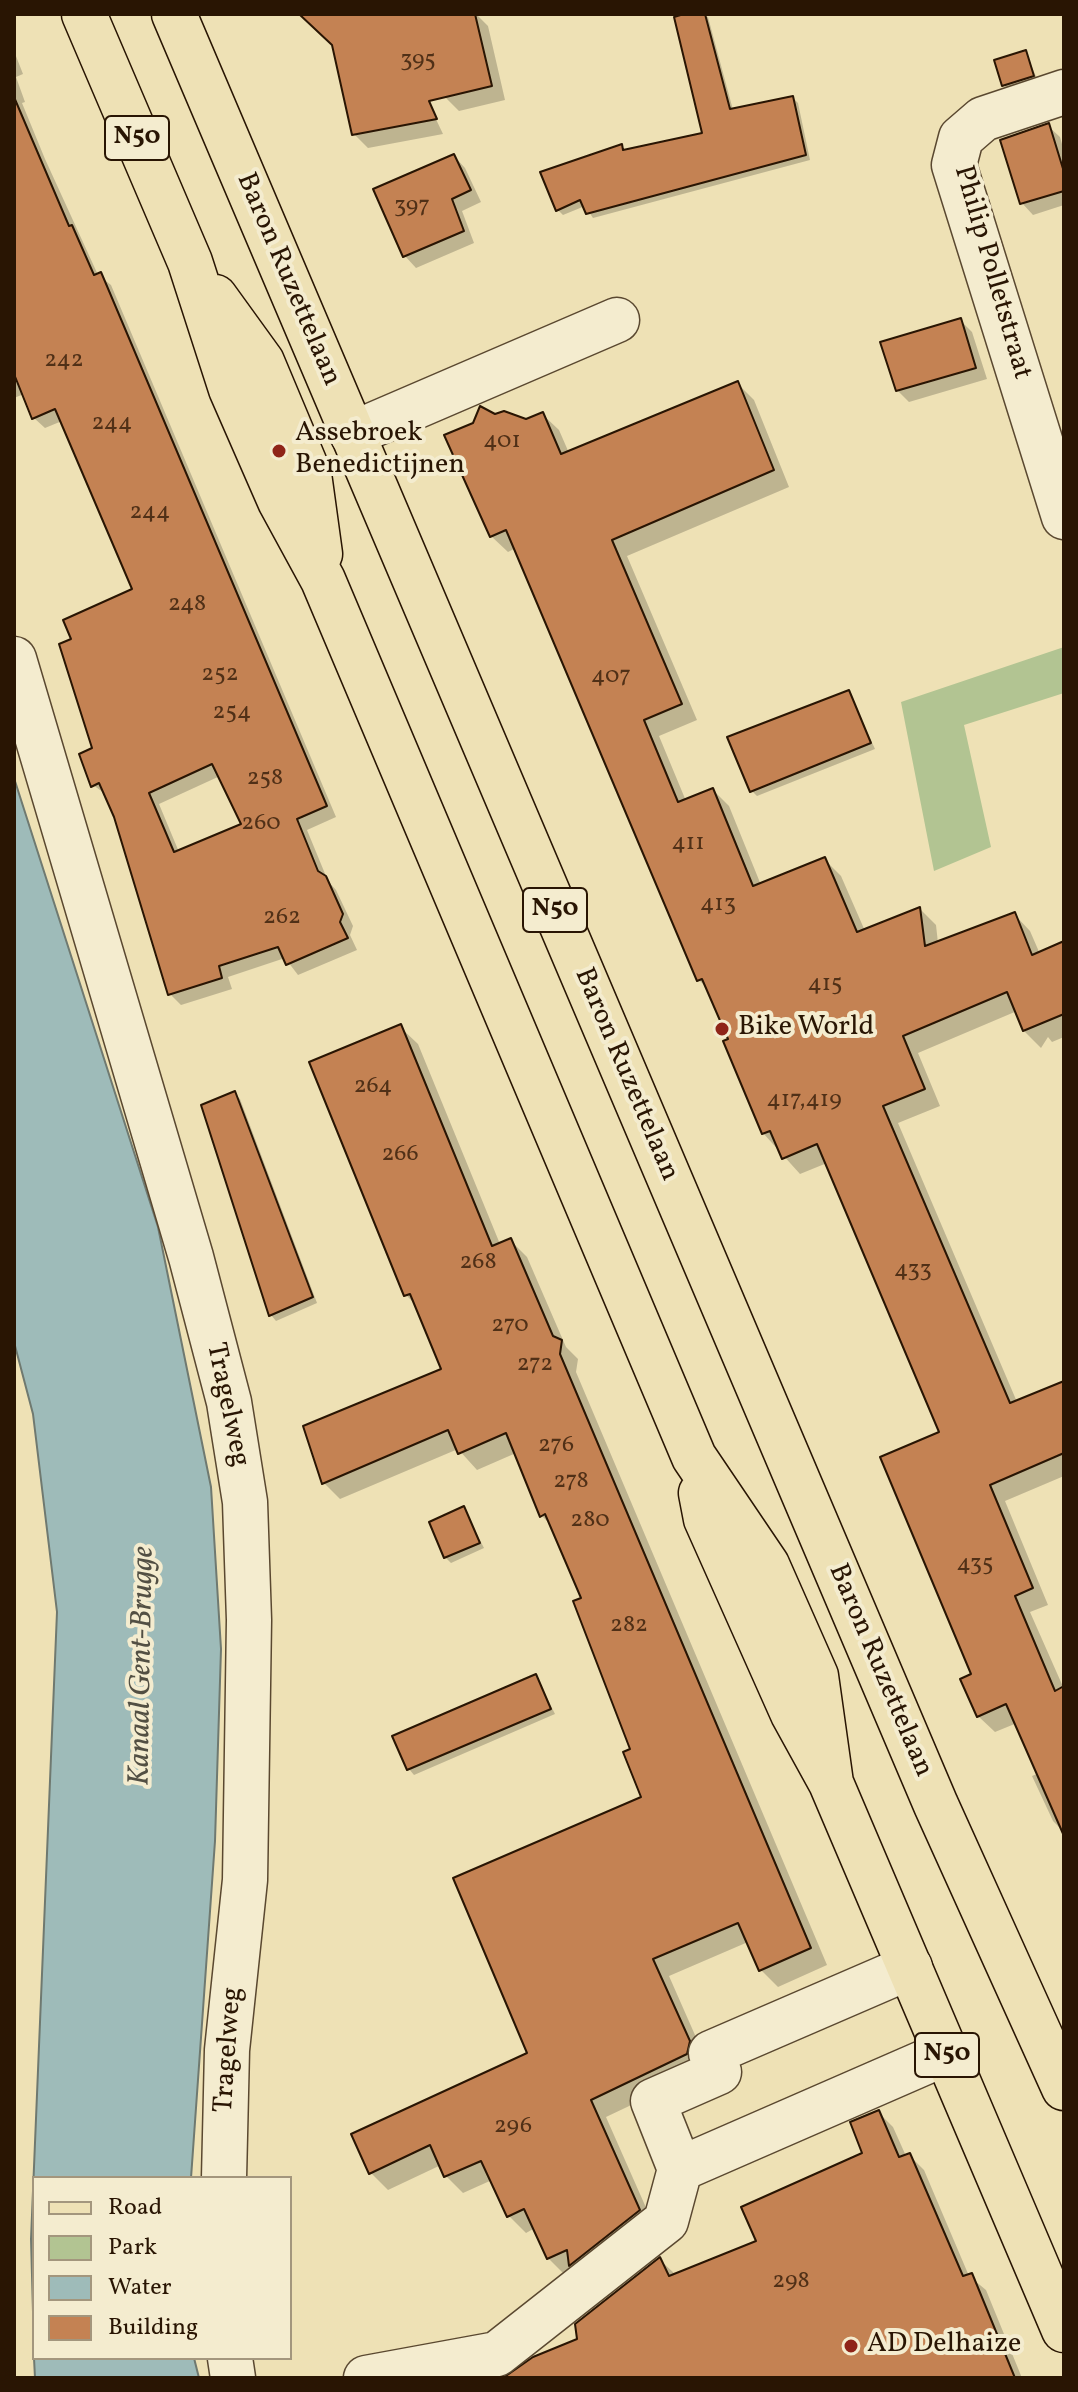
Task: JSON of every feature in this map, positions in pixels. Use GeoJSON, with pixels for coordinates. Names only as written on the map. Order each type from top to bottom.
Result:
{"type":"FeatureCollection","features":[{"type":"Feature","properties":{"kind":"main road","name":"N50"},"geometry":{"type":"LineString","coordinates":[[84,14],[190,262],[231,389],[280,501],[323,580],[694,1457],[767,1565],[816,1676],[831,1783],[1063,2330]]}},
{"type":"Feature","properties":{"kind":"main road","name":"Baron Ruzettelaan"},"geometry":{"type":"LineString","coordinates":[[174,14],[936,1805],[1064,2088]]}},
{"type":"Feature","properties":{"kind":"street","name":"Philip Polletstraat"},"geometry":{"type":"LineString","coordinates":[[1064,92],[983,119],[961,138],[954,165],[1064,517]]}},
{"type":"Feature","properties":{"kind":"street"},"geometry":{"type":"LineString","coordinates":[[352,434],[617,320]]}},
{"type":"Feature","properties":{"kind":"street","name":"Tragelweg"},"geometry":{"type":"LineString","coordinates":[[14,659],[195,1272],[229,1402],[245,1502],[249,1620],[245,1880],[227,2050],[224,2176]]}},
{"type":"Feature","properties":{"kind":"street"},"geometry":{"type":"LineString","coordinates":[[366,2378],[497,2354],[666,2221],[680,2169],[653,2101],[719,2072],[711,2053],[910,1967]]}},
{"type":"Feature","properties":{"kind":"street"},"geometry":{"type":"LineString","coordinates":[[680,2169],[946,2053]]}},
{"type":"Feature","properties":{"kind":"green space"},"geometry":{"type":"Polygon","coordinates":[[[1064,647],[1064,693],[964,725],[991,847],[934,871],[901,702],[1064,647]]]}},
{"type":"Feature","properties":{"kind":"water","name":"Kanaal Gent-Brugge"},"geometry":{"type":"Polygon","coordinates":[[[14,778],[158,1227],[211,1487],[221,1649],[215,1841],[191,2176],[34,2176],[57,1612],[33,1414],[14,1342],[14,778]]]}},
{"type":"Feature","properties":{"kind":"water"},"geometry":{"type":"Polygon","coordinates":[[[34,2360],[194,2360],[199,2378],[35,2378],[34,2360]]]}},
{"type":"Feature","properties":{"kind":"building"},"geometry":{"type":"Polygon","coordinates":[[[299,14],[475,14],[492,86],[429,101],[437,119],[352,135],[332,45],[299,14]]]}},
{"type":"Feature","properties":{"kind":"building"},"geometry":{"type":"Polygon","coordinates":[[[705,14],[730,109],[793,96],[806,155],[586,214],[580,200],[556,211],[540,172],[622,144],[623,150],[702,133],[674,17],[705,14]]]}},
{"type":"Feature","properties":{"kind":"building"},"geometry":{"type":"Polygon","coordinates":[[[1026,50],[1034,76],[1002,86],[994,60],[1026,50]]]}},
{"type":"Feature","properties":{"kind":"building"},"geometry":{"type":"Polygon","coordinates":[[[14,97],[69,226],[72,225],[94,275],[101,272],[327,806],[297,819],[318,871],[326,876],[343,914],[340,922],[348,938],[286,965],[278,947],[219,966],[222,978],[168,995],[114,817],[99,783],[91,787],[79,754],[92,748],[59,644],[71,639],[63,620],[132,589],[55,409],[32,419],[14,374],[14,97]],[[212,764],[149,793],[174,852],[241,824],[212,764]]]}},
{"type":"Feature","properties":{"kind":"building"},"geometry":{"type":"Polygon","coordinates":[[[1049,123],[1064,172],[1064,191],[1020,204],[1000,140],[1049,123]]]}},
{"type":"Feature","properties":{"kind":"building"},"geometry":{"type":"Polygon","coordinates":[[[454,154],[471,190],[452,199],[464,231],[403,257],[373,189],[454,154]]]}},
{"type":"Feature","properties":{"kind":"building"},"geometry":{"type":"Polygon","coordinates":[[[961,318],[976,368],[896,391],[880,342],[961,318]]]}},
{"type":"Feature","properties":{"kind":"building"},"geometry":{"type":"Polygon","coordinates":[[[738,381],[774,470],[612,540],[682,704],[644,720],[678,802],[713,788],[753,886],[825,857],[857,932],[920,907],[925,946],[1015,912],[1032,955],[1064,941],[1064,1014],[1023,1031],[1007,992],[903,1036],[925,1089],[883,1106],[1010,1403],[1064,1381],[1064,1453],[990,1485],[1033,1588],[1015,1596],[1055,1691],[1064,1686],[1064,1836],[1006,1704],[977,1717],[960,1679],[971,1674],[880,1457],[939,1432],[817,1144],[782,1159],[770,1131],[762,1134],[723,1041],[728,1039],[702,979],[697,981],[506,530],[490,537],[444,435],[473,423],[480,406],[495,414],[504,411],[526,419],[543,412],[561,454],[738,381]]]}},
{"type":"Feature","properties":{"kind":"building"},"geometry":{"type":"Polygon","coordinates":[[[849,690],[871,743],[750,792],[727,737],[849,690]]]}},
{"type":"Feature","properties":{"kind":"building"},"geometry":{"type":"Polygon","coordinates":[[[401,1024],[492,1246],[511,1238],[553,1336],[562,1340],[560,1354],[811,1948],[759,1971],[738,1923],[653,1959],[690,2041],[687,2054],[591,2100],[640,2210],[569,2266],[567,2250],[547,2259],[524,2209],[507,2217],[481,2161],[444,2177],[430,2145],[369,2174],[351,2134],[527,2053],[453,1878],[641,1797],[623,1752],[630,1749],[573,1601],[581,1598],[545,1514],[540,1517],[506,1433],[458,1454],[448,1430],[322,1484],[303,1426],[441,1369],[410,1294],[404,1296],[309,1062],[401,1024]]]}},
{"type":"Feature","properties":{"kind":"building"},"geometry":{"type":"Polygon","coordinates":[[[235,1091],[313,1297],[269,1316],[201,1105],[235,1091]]]}},
{"type":"Feature","properties":{"kind":"building"},"geometry":{"type":"Polygon","coordinates":[[[464,1506],[480,1543],[444,1558],[429,1522],[464,1506]]]}},
{"type":"Feature","properties":{"kind":"building"},"geometry":{"type":"Polygon","coordinates":[[[536,1674],[551,1709],[407,1770],[392,1736],[536,1674]]]}},
{"type":"Feature","properties":{"kind":"building"},"geometry":{"type":"Polygon","coordinates":[[[879,2110],[899,2157],[910,2153],[963,2276],[972,2273],[1015,2378],[503,2378],[533,2357],[577,2339],[575,2324],[660,2257],[669,2276],[756,2241],[741,2207],[862,2153],[850,2122],[879,2110]]]}},
{"type":"Feature","properties":{"kind":"place","name":"Assebroek Benedictijnen"},"geometry":{"type":"Point","coordinates":[279,451]}},
{"type":"Feature","properties":{"kind":"place","name":"Bike World"},"geometry":{"type":"Point","coordinates":[722,1029]}},
{"type":"Feature","properties":{"kind":"place","name":"AD Delhaize"},"geometry":{"type":"Point","coordinates":[851,2346]}}]}
